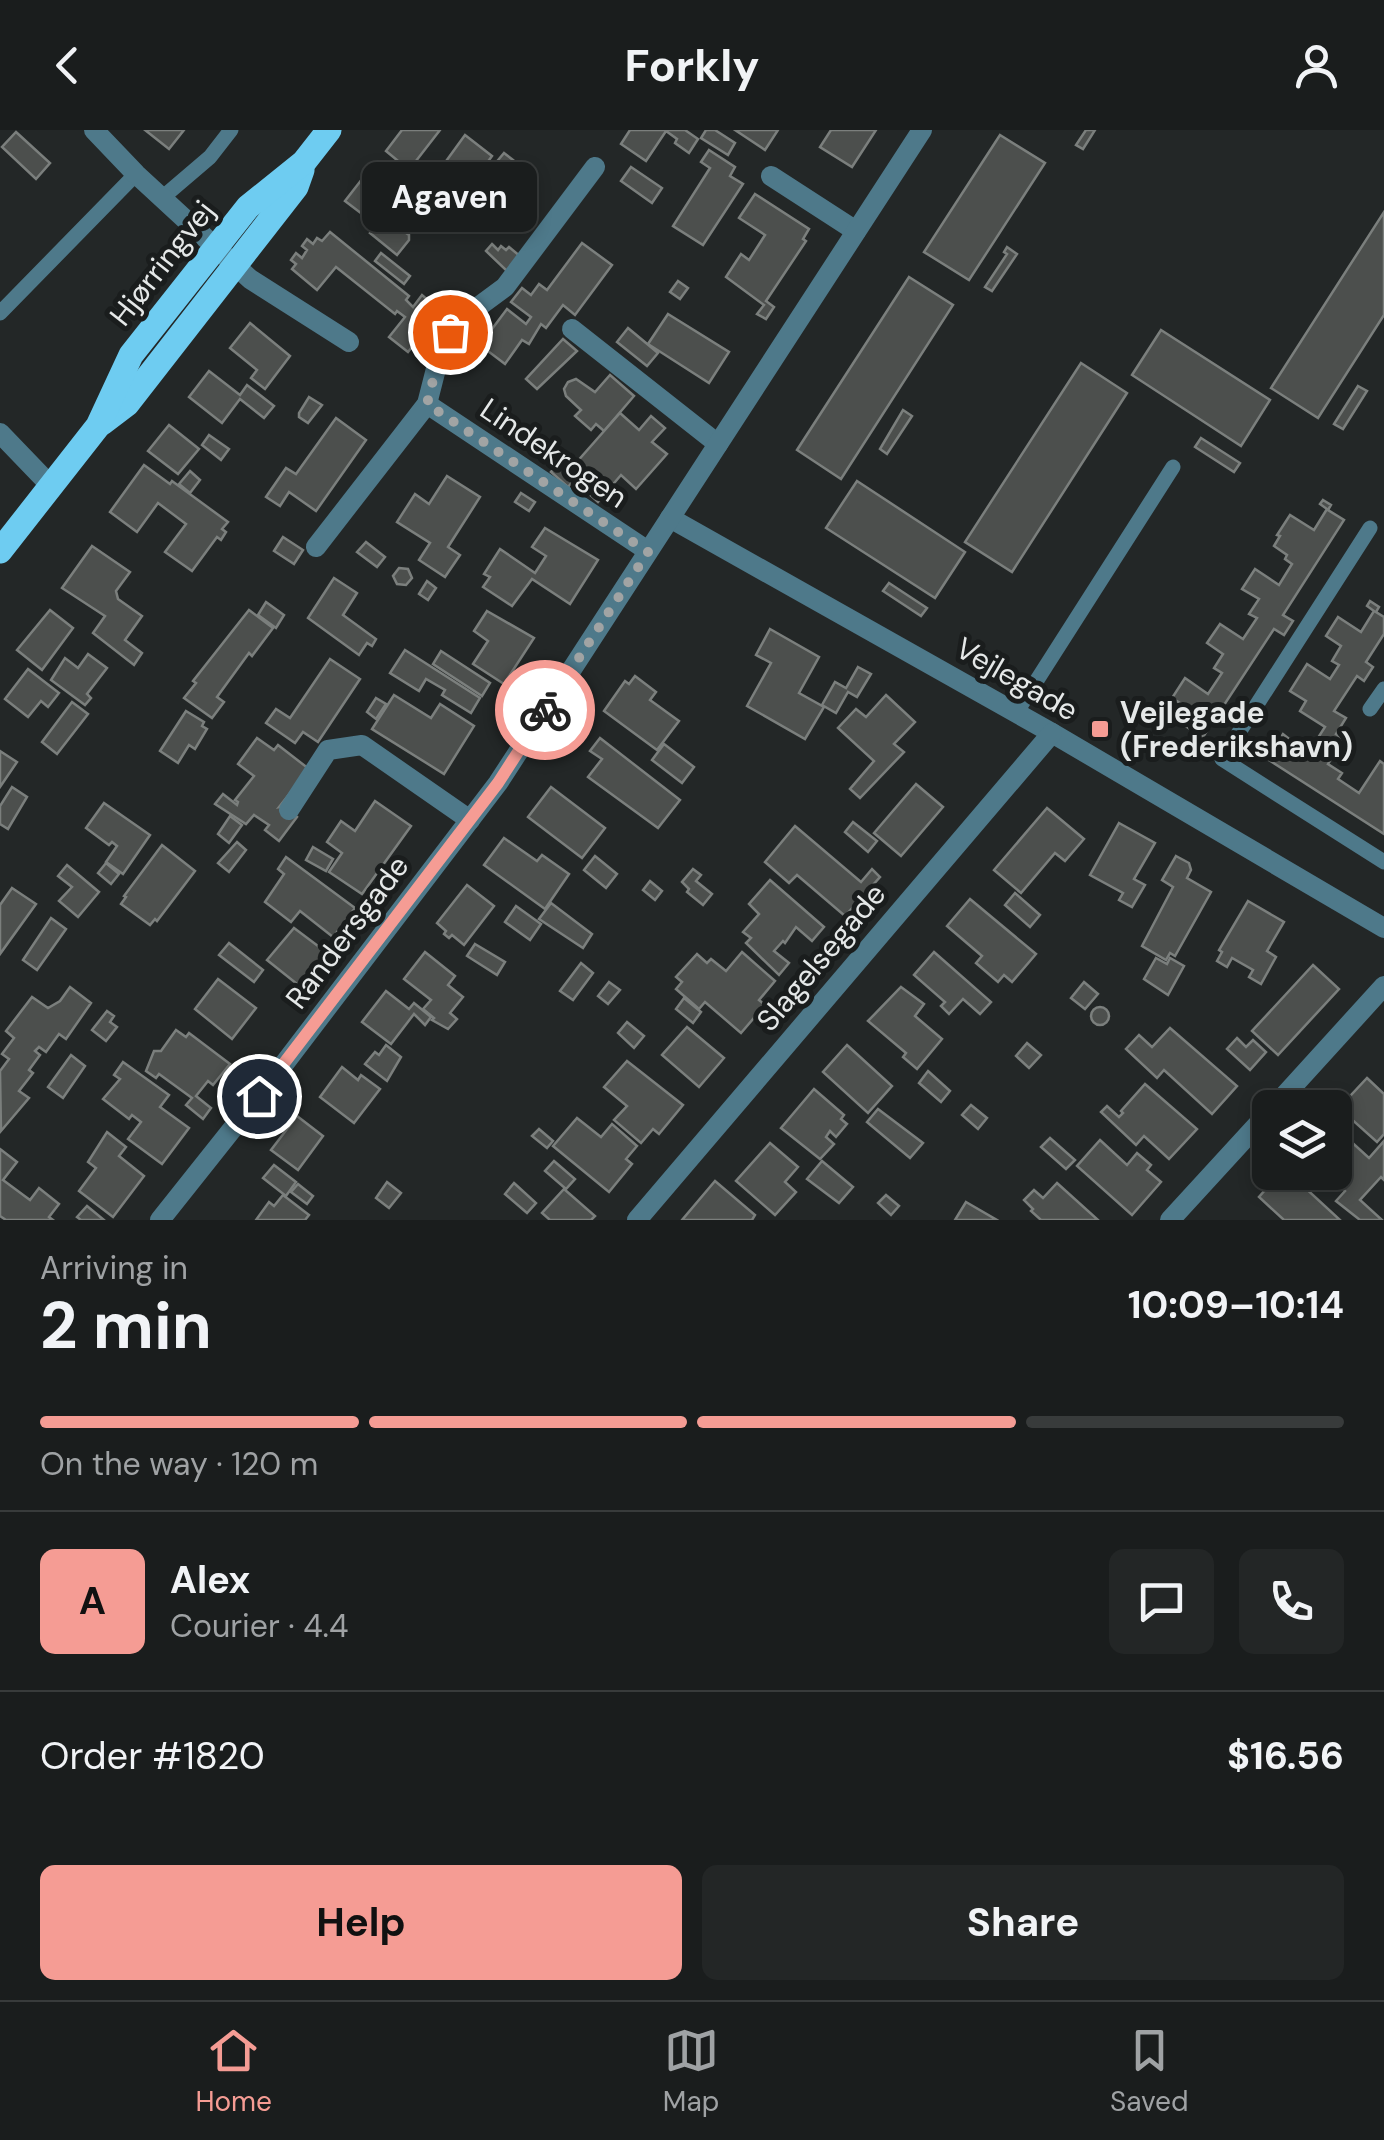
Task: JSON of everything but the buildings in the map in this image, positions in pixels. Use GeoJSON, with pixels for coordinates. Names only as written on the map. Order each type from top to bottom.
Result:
{"type":"FeatureCollection","features":[{"type":"Feature","properties":{"kind":"main road","name":"Hjørringvej"},"geometry":{"type":"LineString","coordinates":[[0,551],[98,426],[130,355],[248,208],[304,162],[329,130]]}},
{"type":"Feature","properties":{"kind":"main road","name":"Hjørringvej"},"geometry":{"type":"LineString","coordinates":[[98,426],[127,404],[236,266],[296,187],[304,162]]}},
{"type":"Feature","properties":{"kind":"street"},"geometry":{"type":"LineString","coordinates":[[94,130],[236,266]]}},
{"type":"Feature","properties":{"kind":"street","name":"Randersgade"},"geometry":{"type":"LineString","coordinates":[[160,1220],[498,783],[922,130]]}},
{"type":"Feature","properties":{"kind":"street"},"geometry":{"type":"LineString","coordinates":[[316,547],[427,404],[440,352],[450,332],[505,286],[596,167]]}},
{"type":"Feature","properties":{"kind":"street"},"geometry":{"type":"LineString","coordinates":[[771,176],[856,231]]}},
{"type":"Feature","properties":{"kind":"street","name":"Hjørringvej"},"geometry":{"type":"LineString","coordinates":[[236,266],[349,342]]}},
{"type":"Feature","properties":{"kind":"street"},"geometry":{"type":"LineString","coordinates":[[572,329],[718,444]]}},
{"type":"Feature","properties":{"kind":"street","name":"Lindekrogen"},"geometry":{"type":"LineString","coordinates":[[427,404],[648,552]]}},
{"type":"Feature","properties":{"kind":"street"},"geometry":{"type":"LineString","coordinates":[[0,433],[52,486]]}},
{"type":"Feature","properties":{"kind":"street","name":"Vejlegade"},"geometry":{"type":"LineString","coordinates":[[670,518],[1016,713],[1384,928]]}},
{"type":"Feature","properties":{"kind":"street","name":"Slagelsegade"},"geometry":{"type":"LineString","coordinates":[[637,1220],[1052,734]]}},
{"type":"Feature","properties":{"kind":"street"},"geometry":{"type":"LineString","coordinates":[[289,810],[328,750],[362,745],[470,820]]}},
{"type":"Feature","properties":{"kind":"street"},"geometry":{"type":"LineString","coordinates":[[1289,1090],[1384,986]]}},
{"type":"Feature","properties":{"kind":"street"},"geometry":{"type":"LineString","coordinates":[[1170,1220],[1252,1131]]}},
{"type":"Feature","properties":{"kind":"lane"},"geometry":{"type":"LineString","coordinates":[[162,198],[210,157],[231,130]]}},
{"type":"Feature","properties":{"kind":"lane"},"geometry":{"type":"LineString","coordinates":[[0,313],[136,174]]}},
{"type":"Feature","properties":{"kind":"lane"},"geometry":{"type":"LineString","coordinates":[[1016,713],[1174,468]]}},
{"type":"Feature","properties":{"kind":"lane"},"geometry":{"type":"LineString","coordinates":[[1370,528],[1222,759],[1384,862]]}},
{"type":"Feature","properties":{"kind":"lane"},"geometry":{"type":"LineString","coordinates":[[1370,709],[1384,688]]}},
{"type":"Feature","properties":{"kind":"way so far"},"geometry":{"type":"LineString","coordinates":[[450,332],[440,352],[427,404],[648,552],[545,710]]}},
{"type":"Feature","properties":{"kind":"place","name":"Agaven"},"geometry":{"type":"Point","coordinates":[450,332]}},
{"type":"Feature","properties":{"kind":"place","name":"Vejlegade (Frederikshavn)"},"geometry":{"type":"Point","coordinates":[1100,729]}},
{"type":"Feature","properties":{"kind":"route"},"geometry":{"type":"LineString","coordinates":[[259,1096],[498,783],[545,710]]}}]}
